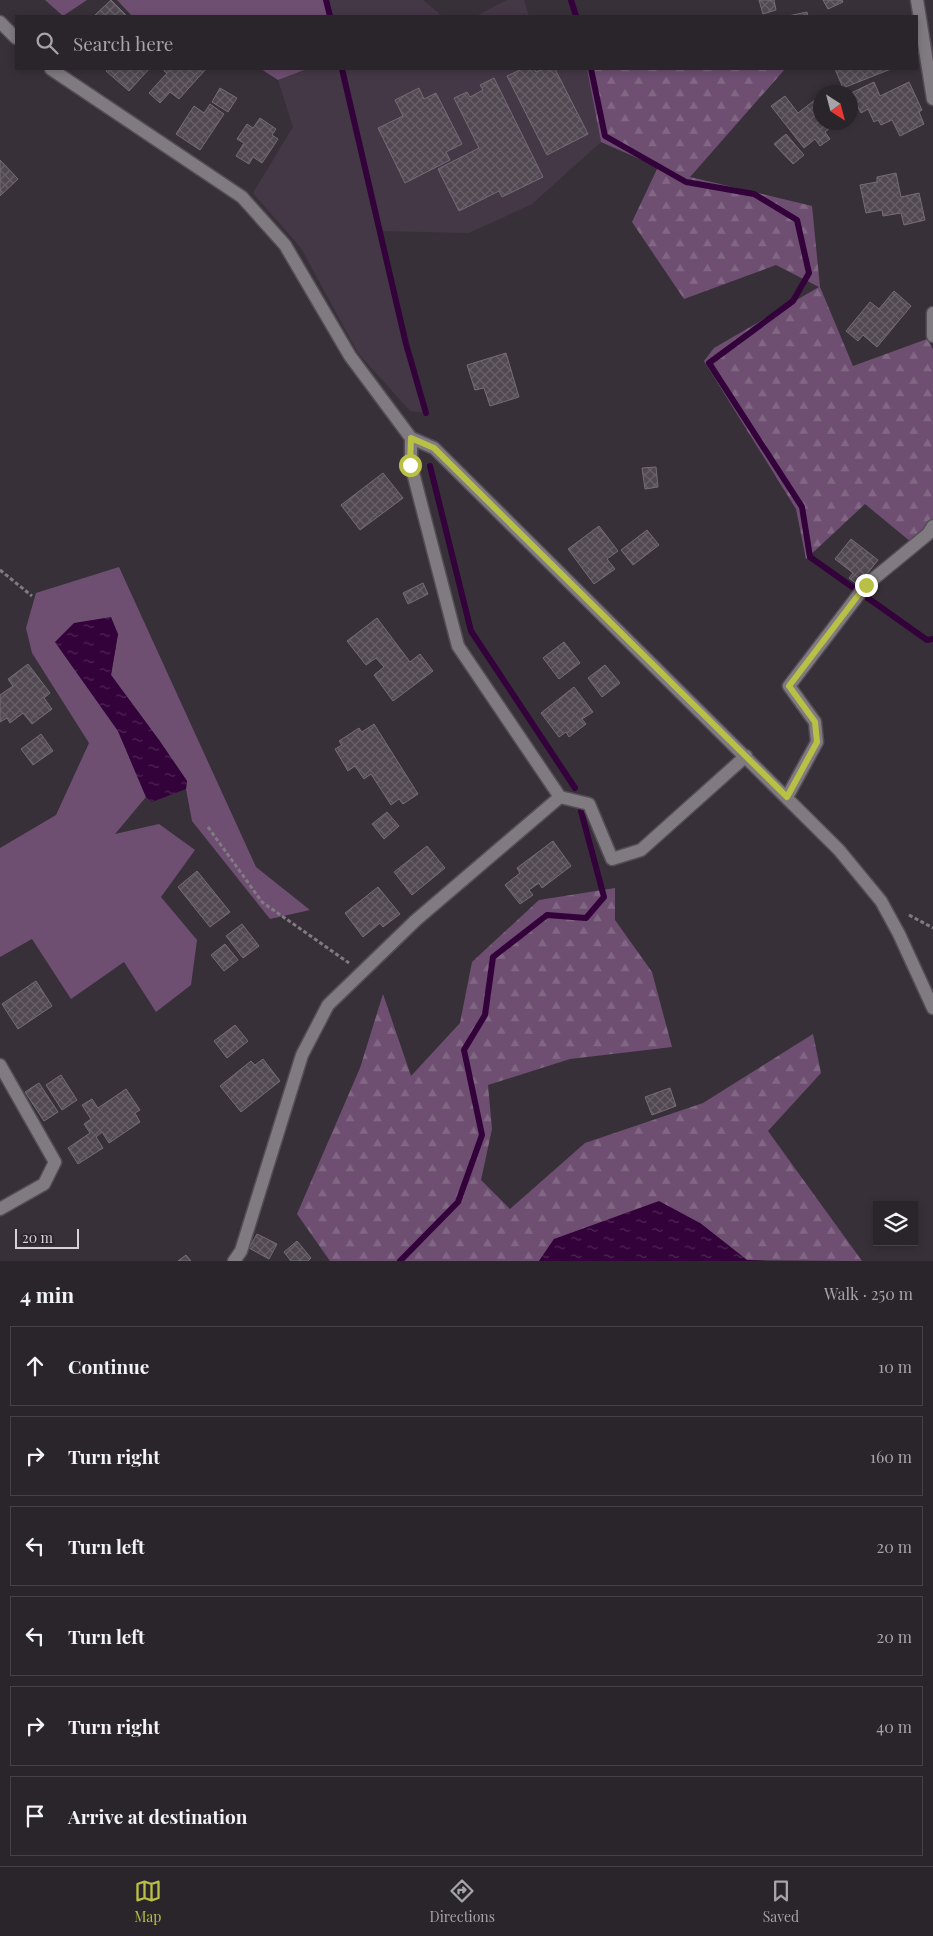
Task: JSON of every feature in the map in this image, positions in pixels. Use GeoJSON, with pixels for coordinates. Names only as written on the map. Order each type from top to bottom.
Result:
{"type":"FeatureCollection","features":[{"type":"Feature","properties":{"kind":"street"},"geometry":{"type":"LineString","coordinates":[[917,0],[927,25],[933,99]]}},
{"type":"Feature","properties":{"kind":"street"},"geometry":{"type":"LineString","coordinates":[[0,22],[15,37]]}},
{"type":"Feature","properties":{"kind":"street"},"geometry":{"type":"LineString","coordinates":[[52,70],[242,198],[285,245],[350,356],[411,438],[434,448],[839,850],[881,900],[933,1008]]}},
{"type":"Feature","properties":{"kind":"street"},"geometry":{"type":"LineString","coordinates":[[933,313],[933,336]]}},
{"type":"Feature","properties":{"kind":"street"},"geometry":{"type":"LineString","coordinates":[[411,438],[410,465],[458,646],[560,796],[589,804],[612,859],[641,850],[746,756]]}},
{"type":"Feature","properties":{"kind":"street"},"geometry":{"type":"LineString","coordinates":[[787,797],[817,742],[815,722],[789,686],[866,585],[928,534],[933,526]]}},
{"type":"Feature","properties":{"kind":"street"},"geometry":{"type":"LineString","coordinates":[[234,1261],[241,1251],[302,1055],[328,1005],[416,920],[560,796]]}},
{"type":"Feature","properties":{"kind":"street"},"geometry":{"type":"LineString","coordinates":[[0,1064],[55,1162],[44,1184],[0,1209]]}},
{"type":"Feature","properties":{"kind":"path"},"geometry":{"type":"LineString","coordinates":[[0,570],[32,596]]}},
{"type":"Feature","properties":{"kind":"path"},"geometry":{"type":"LineString","coordinates":[[208,826],[262,902],[362,972]]}},
{"type":"Feature","properties":{"kind":"shaded area"},"geometry":{"type":"Polygon","coordinates":[[[326,0],[423,0],[441,15],[330,15],[326,0]]]}},
{"type":"Feature","properties":{"kind":"shaded area"},"geometry":{"type":"Polygon","coordinates":[[[507,0],[524,0],[529,15],[478,15],[507,0]]]}},
{"type":"Feature","properties":{"kind":"shaded area"},"geometry":{"type":"Polygon","coordinates":[[[304,70],[587,70],[601,142],[532,204],[469,233],[380,231],[406,344],[426,413],[410,411],[358,353],[301,248],[253,193],[293,127],[278,80],[304,70]]]}},
{"type":"Feature","properties":{"kind":"green space"},"geometry":{"type":"Polygon","coordinates":[[[45,0],[87,0],[64,15],[62,15],[45,0]]]}},
{"type":"Feature","properties":{"kind":"green space"},"geometry":{"type":"Polygon","coordinates":[[[117,0],[326,0],[330,15],[131,15],[117,0]]]}},
{"type":"Feature","properties":{"kind":"green space"},"geometry":{"type":"Polygon","coordinates":[[[263,70],[304,70],[278,80],[263,70]]]}},
{"type":"Feature","properties":{"kind":"green space"},"geometry":{"type":"Polygon","coordinates":[[[587,70],[784,70],[690,177],[812,206],[820,287],[853,366],[927,339],[933,349],[933,520],[911,542],[865,504],[806,559],[796,509],[704,361],[714,348],[819,287],[776,265],[684,299],[632,222],[658,167],[601,142],[587,70]]]}},
{"type":"Feature","properties":{"kind":"green space"},"geometry":{"type":"Polygon","coordinates":[[[119,567],[256,867],[310,910],[270,919],[192,821],[186,789],[187,781],[111,675],[118,634],[55,642],[118,731],[146,797],[115,834],[159,824],[195,850],[161,897],[197,940],[191,985],[156,1012],[124,962],[71,999],[32,939],[0,957],[0,848],[56,815],[89,743],[32,653],[26,628],[36,593],[119,567]]]}},
{"type":"Feature","properties":{"kind":"green space"},"geometry":{"type":"Polygon","coordinates":[[[615,888],[615,920],[652,972],[672,1047],[570,1059],[488,1085],[492,1129],[481,1180],[510,1209],[585,1143],[703,1103],[813,1034],[821,1073],[768,1131],[862,1261],[747,1260],[700,1223],[554,1239],[539,1261],[330,1261],[297,1214],[360,1068],[383,994],[411,1076],[460,1023],[472,962],[539,900],[615,888]]]}},
{"type":"Feature","properties":{"kind":"water"},"geometry":{"type":"Polygon","coordinates":[[[111,617],[118,634],[111,675],[187,781],[186,789],[152,802],[146,797],[118,731],[55,642],[74,623],[111,617]]]}},
{"type":"Feature","properties":{"kind":"water"},"geometry":{"type":"Polygon","coordinates":[[[659,1201],[700,1223],[747,1260],[767,1261],[539,1261],[554,1239],[659,1201]]]}},
{"type":"Feature","properties":{"kind":"building"},"geometry":{"type":"Polygon","coordinates":[[[111,0],[126,15],[95,15],[111,0]]]}},
{"type":"Feature","properties":{"kind":"building"},"geometry":{"type":"Polygon","coordinates":[[[759,0],[774,0],[776,10],[763,14],[759,0]]]}},
{"type":"Feature","properties":{"kind":"building"},"geometry":{"type":"Polygon","coordinates":[[[823,0],[842,0],[843,2],[828,9],[823,0]]]}},
{"type":"Feature","properties":{"kind":"building"},"geometry":{"type":"Polygon","coordinates":[[[807,12],[808,15],[793,15],[807,12]]]}},
{"type":"Feature","properties":{"kind":"building"},"geometry":{"type":"Polygon","coordinates":[[[107,70],[148,70],[129,91],[107,70]]]}},
{"type":"Feature","properties":{"kind":"building"},"geometry":{"type":"Polygon","coordinates":[[[205,70],[179,99],[170,92],[160,103],[149,93],[167,73],[164,71],[205,70]]]}},
{"type":"Feature","properties":{"kind":"building"},"geometry":{"type":"Polygon","coordinates":[[[520,70],[535,70],[536,72],[541,70],[556,70],[588,134],[547,155],[507,76],[520,70]]]}},
{"type":"Feature","properties":{"kind":"building"},"geometry":{"type":"Polygon","coordinates":[[[835,70],[888,70],[851,85],[842,85],[835,70]]]}},
{"type":"Feature","properties":{"kind":"building"},"geometry":{"type":"Polygon","coordinates":[[[494,78],[543,177],[502,197],[499,191],[459,211],[438,169],[479,148],[454,98],[467,92],[470,97],[483,90],[480,85],[494,78]]]}},
{"type":"Feature","properties":{"kind":"building"},"geometry":{"type":"Polygon","coordinates":[[[874,82],[880,96],[909,82],[922,110],[919,112],[924,124],[900,136],[892,120],[881,125],[878,120],[874,122],[868,109],[861,113],[858,107],[858,90],[874,82]]]}},
{"type":"Feature","properties":{"kind":"building"},"geometry":{"type":"Polygon","coordinates":[[[220,88],[237,98],[228,112],[212,102],[220,88]]]}},
{"type":"Feature","properties":{"kind":"building"},"geometry":{"type":"Polygon","coordinates":[[[419,88],[424,99],[436,93],[462,144],[446,152],[450,160],[405,183],[378,128],[403,116],[395,100],[419,88]]]}},
{"type":"Feature","properties":{"kind":"building"},"geometry":{"type":"Polygon","coordinates":[[[785,96],[798,113],[813,101],[813,130],[827,130],[825,132],[830,139],[820,146],[815,139],[804,148],[771,106],[785,96]]]}},
{"type":"Feature","properties":{"kind":"building"},"geometry":{"type":"Polygon","coordinates":[[[210,104],[224,114],[200,150],[176,134],[194,106],[204,113],[210,104]]]}},
{"type":"Feature","properties":{"kind":"building"},"geometry":{"type":"Polygon","coordinates":[[[260,118],[276,129],[272,135],[278,139],[262,163],[253,157],[249,164],[236,156],[244,143],[237,139],[247,124],[253,128],[260,118]]]}},
{"type":"Feature","properties":{"kind":"building"},"geometry":{"type":"Polygon","coordinates":[[[786,134],[804,155],[793,164],[774,144],[786,134]]]}},
{"type":"Feature","properties":{"kind":"building"},"geometry":{"type":"Polygon","coordinates":[[[0,160],[18,179],[0,196],[0,160]]]}},
{"type":"Feature","properties":{"kind":"building"},"geometry":{"type":"Polygon","coordinates":[[[896,173],[901,197],[919,193],[925,220],[904,225],[901,213],[883,216],[882,210],[866,213],[860,185],[877,182],[877,177],[896,173]]]}},
{"type":"Feature","properties":{"kind":"building"},"geometry":{"type":"Polygon","coordinates":[[[894,291],[911,306],[877,347],[863,335],[858,341],[846,331],[870,302],[879,309],[894,291]]]}},
{"type":"Feature","properties":{"kind":"building"},"geometry":{"type":"Polygon","coordinates":[[[506,353],[519,397],[490,406],[484,388],[475,390],[467,365],[506,353]]]}},
{"type":"Feature","properties":{"kind":"building"},"geometry":{"type":"Polygon","coordinates":[[[656,467],[658,487],[645,489],[642,468],[656,467]]]}},
{"type":"Feature","properties":{"kind":"building"},"geometry":{"type":"Polygon","coordinates":[[[383,473],[403,498],[360,530],[341,505],[383,473]]]}},
{"type":"Feature","properties":{"kind":"building"},"geometry":{"type":"Polygon","coordinates":[[[599,526],[618,551],[607,559],[615,569],[594,584],[568,549],[599,526]]]}},
{"type":"Feature","properties":{"kind":"building"},"geometry":{"type":"Polygon","coordinates":[[[647,530],[659,545],[633,565],[621,550],[647,530]]]}},
{"type":"Feature","properties":{"kind":"building"},"geometry":{"type":"Polygon","coordinates":[[[851,539],[878,560],[858,585],[849,578],[853,573],[835,559],[851,539]]]}},
{"type":"Feature","properties":{"kind":"building"},"geometry":{"type":"Polygon","coordinates":[[[423,583],[428,594],[408,604],[403,593],[423,583]]]}},
{"type":"Feature","properties":{"kind":"building"},"geometry":{"type":"Polygon","coordinates":[[[377,618],[410,662],[420,654],[433,671],[393,701],[374,675],[384,667],[376,658],[366,665],[347,641],[377,618]]]}},
{"type":"Feature","properties":{"kind":"building"},"geometry":{"type":"Polygon","coordinates":[[[564,642],[580,663],[559,679],[543,658],[564,642]]]}},
{"type":"Feature","properties":{"kind":"building"},"geometry":{"type":"Polygon","coordinates":[[[28,664],[50,693],[44,698],[52,709],[32,724],[23,713],[10,723],[7,718],[0,722],[0,695],[13,686],[8,679],[28,664]]]}},
{"type":"Feature","properties":{"kind":"building"},"geometry":{"type":"Polygon","coordinates":[[[605,665],[620,683],[602,697],[588,678],[605,665]]]}},
{"type":"Feature","properties":{"kind":"building"},"geometry":{"type":"Polygon","coordinates":[[[574,687],[593,712],[582,719],[586,724],[569,737],[566,732],[559,737],[541,713],[574,687]]]}},
{"type":"Feature","properties":{"kind":"building"},"geometry":{"type":"Polygon","coordinates":[[[374,724],[418,794],[403,804],[399,799],[391,805],[371,774],[364,779],[355,766],[348,771],[335,749],[342,745],[339,741],[359,728],[362,732],[374,724]]]}},
{"type":"Feature","properties":{"kind":"building"},"geometry":{"type":"Polygon","coordinates":[[[41,734],[53,751],[33,765],[21,749],[41,734]]]}},
{"type":"Feature","properties":{"kind":"building"},"geometry":{"type":"Polygon","coordinates":[[[387,812],[399,826],[384,839],[372,824],[387,812]]]}},
{"type":"Feature","properties":{"kind":"building"},"geometry":{"type":"Polygon","coordinates":[[[553,841],[571,866],[542,888],[539,883],[529,890],[533,895],[520,904],[505,885],[520,873],[517,868],[553,841]]]}},
{"type":"Feature","properties":{"kind":"building"},"geometry":{"type":"Polygon","coordinates":[[[427,846],[445,868],[412,895],[394,872],[427,846]]]}},
{"type":"Feature","properties":{"kind":"building"},"geometry":{"type":"Polygon","coordinates":[[[197,871],[230,912],[210,927],[178,887],[197,871]]]}},
{"type":"Feature","properties":{"kind":"building"},"geometry":{"type":"Polygon","coordinates":[[[378,887],[400,914],[383,927],[380,923],[363,937],[345,913],[378,887]]]}},
{"type":"Feature","properties":{"kind":"building"},"geometry":{"type":"Polygon","coordinates":[[[242,924],[259,946],[243,958],[226,936],[242,924]]]}},
{"type":"Feature","properties":{"kind":"building"},"geometry":{"type":"Polygon","coordinates":[[[225,944],[238,960],[224,971],[211,955],[225,944]]]}},
{"type":"Feature","properties":{"kind":"building"},"geometry":{"type":"Polygon","coordinates":[[[36,981],[52,1006],[18,1029],[2,1004],[36,981]]]}},
{"type":"Feature","properties":{"kind":"building"},"geometry":{"type":"Polygon","coordinates":[[[235,1025],[248,1041],[227,1058],[214,1041],[235,1025]]]}},
{"type":"Feature","properties":{"kind":"building"},"geometry":{"type":"Polygon","coordinates":[[[263,1059],[280,1081],[241,1112],[220,1086],[251,1061],[255,1065],[263,1059]]]}},
{"type":"Feature","properties":{"kind":"building"},"geometry":{"type":"Polygon","coordinates":[[[61,1075],[77,1100],[62,1110],[46,1085],[61,1075]]]}},
{"type":"Feature","properties":{"kind":"building"},"geometry":{"type":"Polygon","coordinates":[[[39,1083],[58,1112],[44,1121],[25,1092],[39,1083]]]}},
{"type":"Feature","properties":{"kind":"building"},"geometry":{"type":"Polygon","coordinates":[[[670,1088],[676,1106],[652,1115],[645,1097],[670,1088]]]}},
{"type":"Feature","properties":{"kind":"building"},"geometry":{"type":"Polygon","coordinates":[[[126,1089],[140,1110],[135,1113],[140,1122],[109,1143],[102,1132],[96,1137],[103,1148],[78,1164],[68,1148],[90,1133],[84,1124],[91,1119],[82,1105],[92,1099],[98,1108],[126,1089]]]}},
{"type":"Feature","properties":{"kind":"building"},"geometry":{"type":"Polygon","coordinates":[[[257,1234],[277,1244],[269,1259],[249,1248],[257,1234]]]}},
{"type":"Feature","properties":{"kind":"building"},"geometry":{"type":"Polygon","coordinates":[[[297,1241],[311,1258],[308,1261],[291,1261],[284,1252],[297,1241]]]}},
{"type":"Feature","properties":{"kind":"building"},"geometry":{"type":"Polygon","coordinates":[[[186,1255],[191,1261],[178,1261],[186,1255]]]}},
{"type":"Feature","properties":{"kind":"waterway"},"geometry":{"type":"LineString","coordinates":[[326,0],[330,15]]}},
{"type":"Feature","properties":{"kind":"waterway"},"geometry":{"type":"LineString","coordinates":[[571,0],[576,15]]}},
{"type":"Feature","properties":{"kind":"waterway"},"geometry":{"type":"LineString","coordinates":[[342,70],[406,344],[426,413]]}},
{"type":"Feature","properties":{"kind":"waterway"},"geometry":{"type":"LineString","coordinates":[[591,70],[605,136],[686,182],[754,194],[797,220],[809,273],[793,301],[709,363],[802,507],[810,557],[927,640],[933,639]]}},
{"type":"Feature","properties":{"kind":"waterway"},"geometry":{"type":"LineString","coordinates":[[430,466],[471,631],[575,788]]}},
{"type":"Feature","properties":{"kind":"waterway"},"geometry":{"type":"LineString","coordinates":[[400,1261],[458,1202],[482,1135],[464,1050],[485,1015],[493,957],[547,915],[586,918],[604,897],[581,811]]}},
{"type":"Feature","properties":{"kind":"route"},"geometry":{"type":"LineString","coordinates":[[410,465],[411,438],[434,448],[787,797],[817,742],[815,722],[789,686],[866,585]]}}]}
